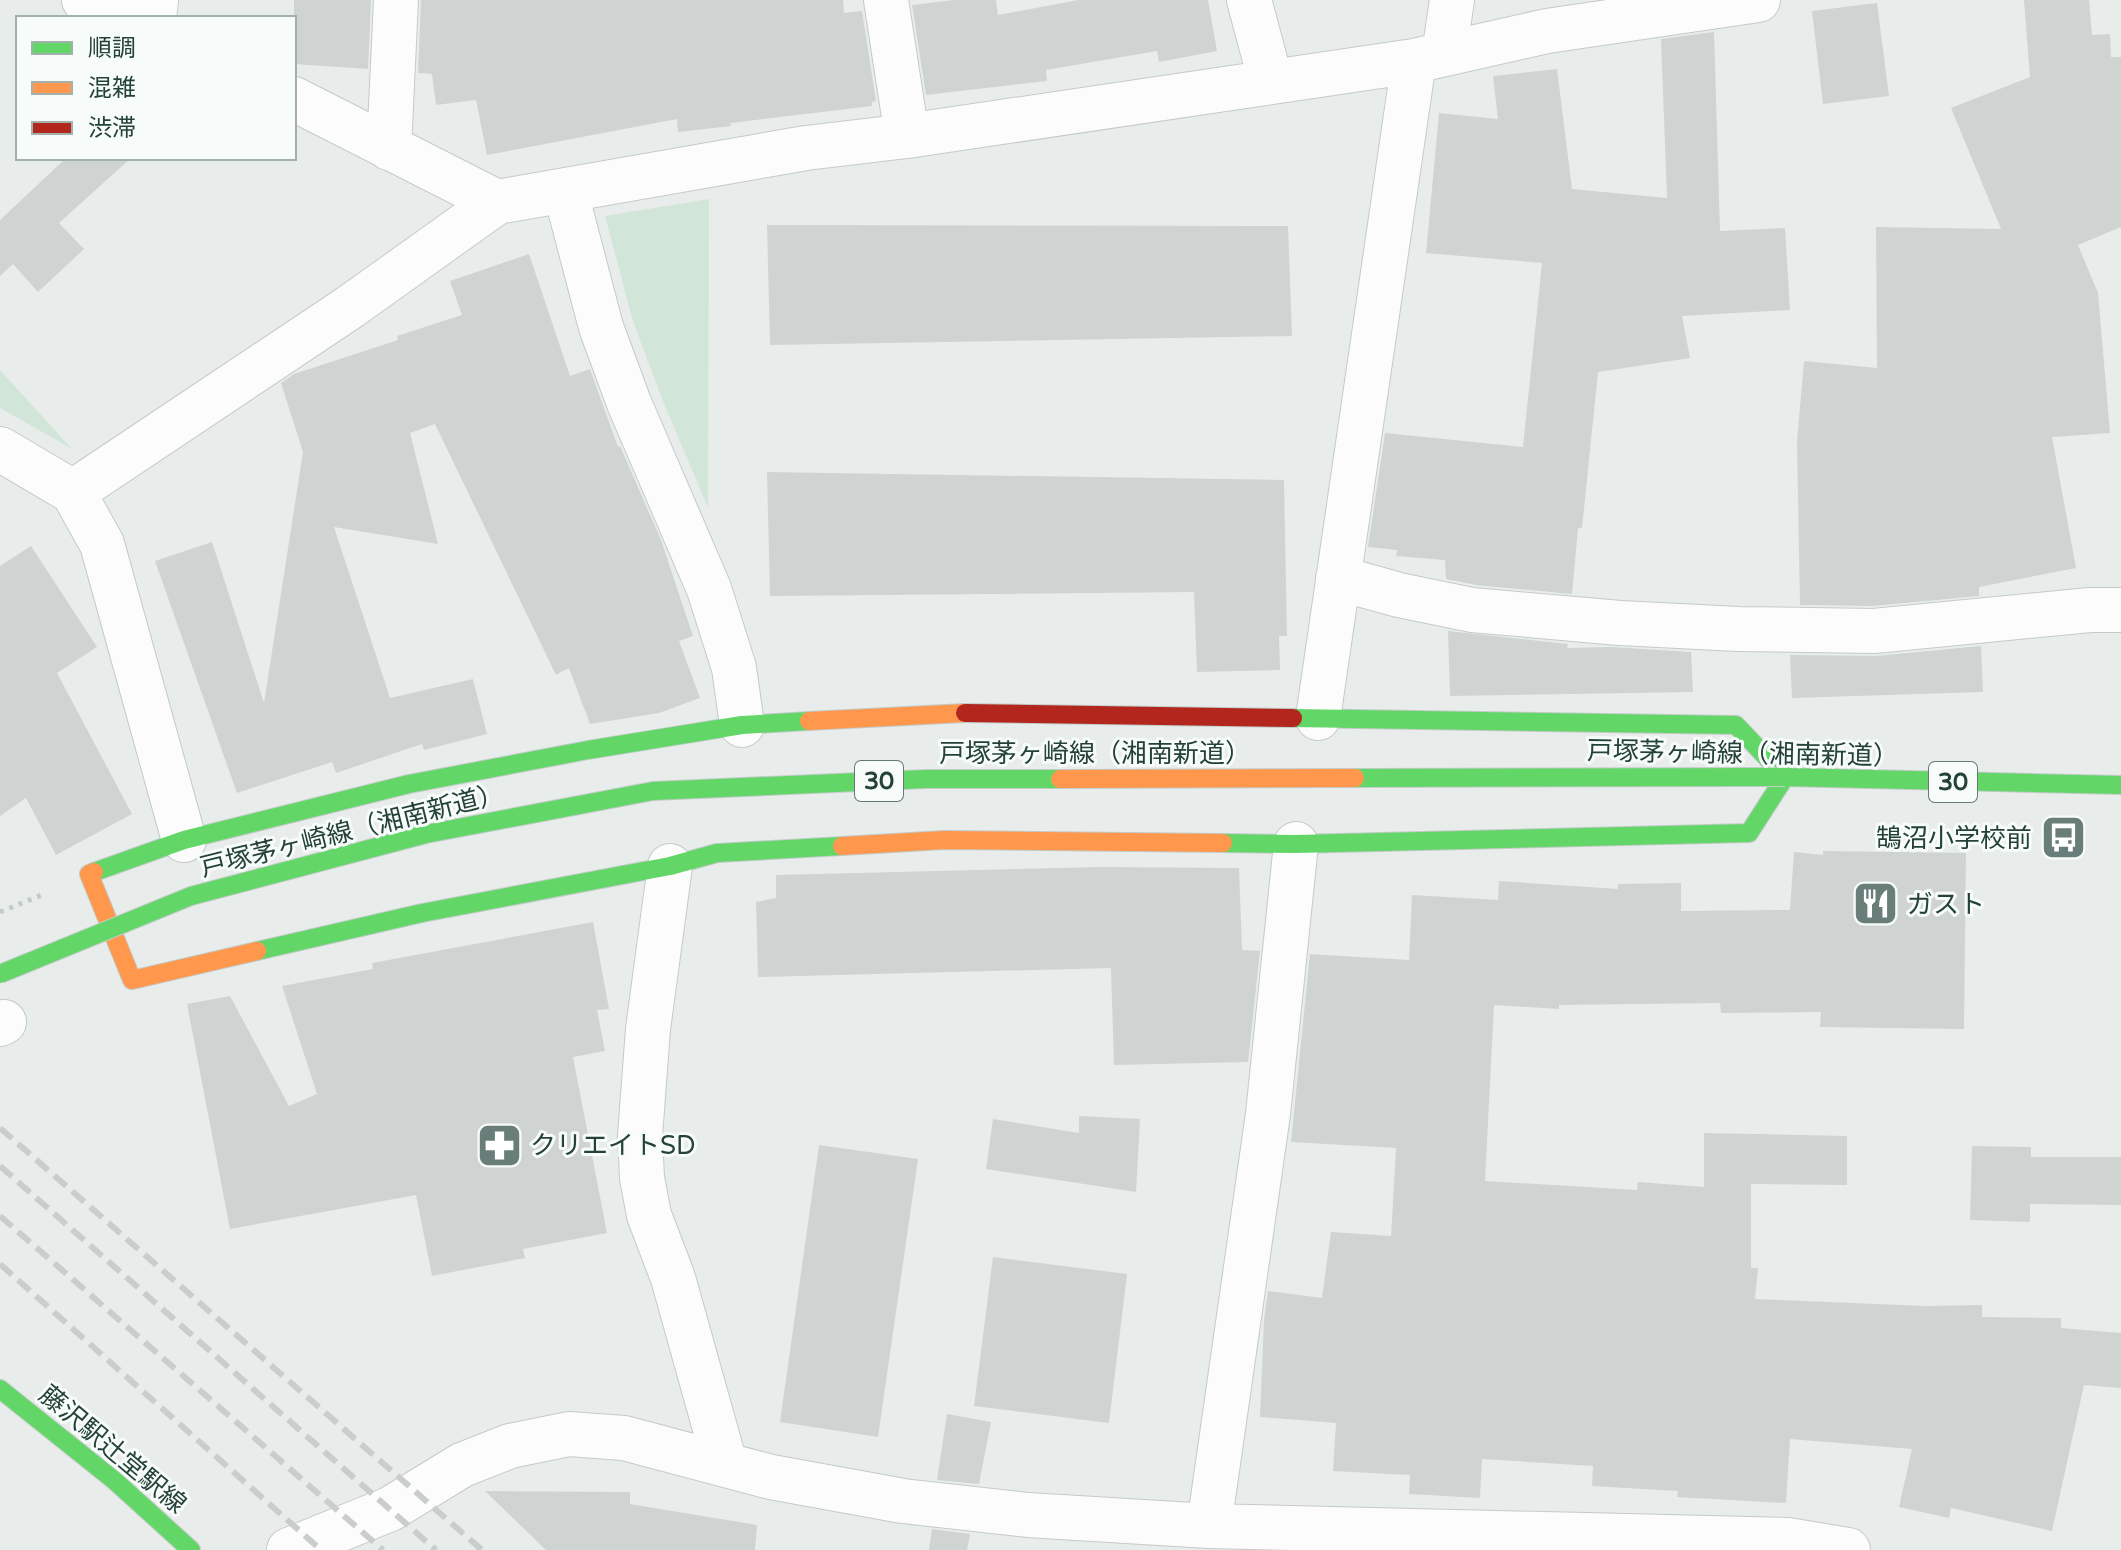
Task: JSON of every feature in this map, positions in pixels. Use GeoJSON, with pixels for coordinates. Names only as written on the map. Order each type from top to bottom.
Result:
{"type":"FeatureCollection","features":[{"type":"Feature","properties":{"kind":"street"},"geometry":{"type":"LineString","coordinates":[[84,0],[119,16]]}},
{"type":"Feature","properties":{"kind":"street"},"geometry":{"type":"LineString","coordinates":[[389,148],[396,0]]}},
{"type":"Feature","properties":{"kind":"street"},"geometry":{"type":"LineString","coordinates":[[886,0],[907,136]]}},
{"type":"Feature","properties":{"kind":"street"},"geometry":{"type":"LineString","coordinates":[[1249,0],[1271,82]]}},
{"type":"Feature","properties":{"kind":"street"},"geometry":{"type":"LineString","coordinates":[[1318,718],[1338,578],[1429,57],[1452,0]]}},
{"type":"Feature","properties":{"kind":"street"},"geometry":{"type":"LineString","coordinates":[[73,492],[350,307],[497,202],[806,148],[1271,82],[1429,57],[1547,31],[1758,0]]}},
{"type":"Feature","properties":{"kind":"street"},"geometry":{"type":"LineString","coordinates":[[296,100],[497,202]]}},
{"type":"Feature","properties":{"kind":"street"},"geometry":{"type":"LineString","coordinates":[[565,190],[601,327],[629,403],[709,589],[734,668],[742,725]]}},
{"type":"Feature","properties":{"kind":"street"},"geometry":{"type":"LineString","coordinates":[[0,449],[73,492],[102,544],[184,840]]}},
{"type":"Feature","properties":{"kind":"street"},"geometry":{"type":"LineString","coordinates":[[1338,578],[1472,610],[1723,628],[1874,631],[2090,610],[2121,610]]}},
{"type":"Feature","properties":{"kind":"street"},"geometry":{"type":"LineString","coordinates":[[965,713],[1736,725],[1785,777],[1749,833],[1296,844],[944,840],[717,853],[670,866],[422,913],[132,980],[89,874],[184,840],[409,784],[742,725],[965,713]]}},
{"type":"Feature","properties":{"kind":"street","name":"戸塚茅ヶ崎線（湘南新道）"},"geometry":{"type":"LineString","coordinates":[[0,974],[191,896],[426,834],[653,791],[926,779],[1785,777],[2121,785]]}},
{"type":"Feature","properties":{"kind":"street"},"geometry":{"type":"LineString","coordinates":[[1209,1526],[1268,1114],[1296,844]]}},
{"type":"Feature","properties":{"kind":"street"},"geometry":{"type":"LineString","coordinates":[[670,866],[648,1029],[640,1136],[642,1178],[649,1215],[673,1278],[725,1464]]}},
{"type":"Feature","properties":{"kind":"street","name":"藤沢駅辻堂駅線"},"geometry":{"type":"LineString","coordinates":[[0,1389],[115,1481],[191,1550]]}},
{"type":"Feature","properties":{"kind":"street"},"geometry":{"type":"LineString","coordinates":[[289,1550],[390,1509],[462,1465],[510,1446],[569,1434],[624,1438],[771,1477],[903,1501],[1028,1515],[1209,1526],[1264,1538],[1788,1540],[1848,1550]]}},
{"type":"Feature","properties":{"kind":"green space"},"geometry":{"type":"Polygon","coordinates":[[[709,199],[708,508],[632,318],[605,216],[709,199]]]}},
{"type":"Feature","properties":{"kind":"green space"},"geometry":{"type":"Polygon","coordinates":[[[0,370],[72,449],[0,408],[0,370]]]}},
{"type":"Feature","properties":{"kind":"building"},"geometry":{"type":"Polygon","coordinates":[[[294,0],[371,0],[368,69],[296,64],[294,0]]]}},
{"type":"Feature","properties":{"kind":"building"},"geometry":{"type":"Polygon","coordinates":[[[421,0],[843,0],[844,13],[862,11],[876,101],[872,102],[872,106],[678,132],[677,119],[487,155],[476,100],[436,105],[432,74],[418,73],[421,0]]]}},
{"type":"Feature","properties":{"kind":"building"},"geometry":{"type":"Polygon","coordinates":[[[954,0],[996,0],[998,15],[1078,0],[1208,0],[1217,51],[1159,62],[1157,51],[1046,70],[1047,81],[926,95],[912,5],[954,0]]]}},
{"type":"Feature","properties":{"kind":"building"},"geometry":{"type":"Polygon","coordinates":[[[2024,0],[2089,0],[2092,35],[2110,34],[2111,57],[2121,57],[2121,227],[2078,245],[2098,293],[2110,433],[2052,437],[2076,568],[1979,587],[1979,596],[1873,606],[1800,605],[1797,442],[1804,361],[1877,368],[1876,227],[2001,229],[1951,108],[2030,77],[2024,0]]]}},
{"type":"Feature","properties":{"kind":"building"},"geometry":{"type":"Polygon","coordinates":[[[1877,3],[1889,96],[1823,104],[1812,11],[1877,3]]]}},
{"type":"Feature","properties":{"kind":"building"},"geometry":{"type":"Polygon","coordinates":[[[1714,32],[1720,231],[1785,228],[1790,310],[1682,316],[1690,358],[1598,372],[1572,594],[1476,585],[1446,579],[1445,560],[1396,556],[1397,550],[1368,547],[1385,433],[1523,447],[1542,263],[1426,253],[1439,113],[1498,119],[1493,76],[1557,69],[1572,189],[1667,198],[1661,39],[1714,32]]]}},
{"type":"Feature","properties":{"kind":"building"},"geometry":{"type":"Polygon","coordinates":[[[64,160],[129,160],[59,223],[84,249],[38,292],[13,264],[0,276],[0,220],[64,160]]]}},
{"type":"Feature","properties":{"kind":"building"},"geometry":{"type":"Polygon","coordinates":[[[767,225],[1288,226],[1292,336],[770,345],[767,225]]]}},
{"type":"Feature","properties":{"kind":"building"},"geometry":{"type":"Polygon","coordinates":[[[529,254],[570,376],[590,369],[618,447],[661,540],[693,636],[679,641],[700,698],[659,713],[590,724],[569,668],[556,675],[435,424],[410,433],[438,544],[334,527],[390,698],[473,679],[487,734],[424,750],[422,744],[336,773],[332,762],[237,793],[155,561],[212,542],[264,703],[303,452],[281,383],[294,374],[462,315],[450,281],[529,254]]]}},
{"type":"Feature","properties":{"kind":"building"},"geometry":{"type":"Polygon","coordinates":[[[767,472],[1284,480],[1287,636],[1279,636],[1280,670],[1197,672],[1194,592],[770,596],[767,472]]]}},
{"type":"Feature","properties":{"kind":"building"},"geometry":{"type":"Polygon","coordinates":[[[31,546],[97,647],[57,673],[132,814],[56,855],[26,798],[0,816],[0,566],[31,546]]]}},
{"type":"Feature","properties":{"kind":"building"},"geometry":{"type":"Polygon","coordinates":[[[1448,631],[1568,644],[1567,648],[1612,647],[1691,652],[1693,692],[1450,696],[1448,631]]]}},
{"type":"Feature","properties":{"kind":"building"},"geometry":{"type":"Polygon","coordinates":[[[1981,646],[1983,692],[1792,698],[1790,655],[1876,656],[1981,646]]]}},
{"type":"Feature","properties":{"kind":"building"},"geometry":{"type":"Polygon","coordinates":[[[1823,851],[1966,853],[1964,1029],[1820,1027],[1821,1012],[1721,1013],[1720,1003],[1559,1005],[1559,1009],[1494,1005],[1485,1181],[1637,1190],[1638,1182],[1704,1187],[1704,1133],[1847,1136],[1847,1185],[1751,1184],[1751,1268],[1758,1268],[1755,1299],[1927,1306],[1982,1305],[1982,1317],[2061,1318],[2061,1328],[2121,1333],[2121,1388],[2084,1385],[2052,1531],[1951,1508],[1949,1518],[1899,1507],[1912,1449],[1790,1439],[1786,1503],[1677,1497],[1678,1491],[1592,1486],[1593,1466],[1482,1459],[1480,1498],[1409,1494],[1410,1475],[1333,1471],[1336,1423],[1260,1417],[1268,1291],[1322,1298],[1331,1232],[1391,1236],[1396,1148],[1291,1142],[1310,954],[1409,960],[1412,895],[1498,900],[1499,881],[1618,889],[1618,884],[1681,883],[1681,911],[1790,910],[1794,852],[1823,855],[1823,851]]]}},
{"type":"Feature","properties":{"kind":"building"},"geometry":{"type":"Polygon","coordinates":[[[1100,867],[1239,868],[1242,950],[1260,951],[1248,1062],[1114,1065],[1111,968],[758,977],[756,902],[776,898],[776,875],[1100,867]]]}},
{"type":"Feature","properties":{"kind":"building","name":"クリエイトSD"},"geometry":{"type":"Polygon","coordinates":[[[593,922],[609,1009],[597,1010],[605,1051],[573,1057],[607,1233],[523,1249],[525,1258],[432,1276],[416,1195],[230,1229],[187,1004],[230,996],[289,1106],[317,1094],[282,986],[373,969],[372,963],[593,922]]]}},
{"type":"Feature","properties":{"kind":"building"},"geometry":{"type":"Polygon","coordinates":[[[1079,1116],[1140,1119],[1136,1192],[986,1169],[993,1119],[1079,1133],[1079,1116]]]}},
{"type":"Feature","properties":{"kind":"building"},"geometry":{"type":"Polygon","coordinates":[[[819,1145],[918,1159],[878,1437],[780,1422],[819,1145]]]}},
{"type":"Feature","properties":{"kind":"building"},"geometry":{"type":"Polygon","coordinates":[[[1972,1146],[2031,1147],[2031,1157],[2121,1157],[2121,1205],[2030,1204],[2030,1222],[1970,1220],[1972,1146]]]}},
{"type":"Feature","properties":{"kind":"building"},"geometry":{"type":"Polygon","coordinates":[[[993,1257],[1127,1274],[1109,1423],[974,1406],[993,1257]]]}},
{"type":"Feature","properties":{"kind":"building"},"geometry":{"type":"Polygon","coordinates":[[[947,1414],[991,1422],[979,1484],[937,1480],[947,1414]]]}},
{"type":"Feature","properties":{"kind":"building"},"geometry":{"type":"Polygon","coordinates":[[[485,1491],[630,1492],[630,1504],[757,1525],[755,1550],[546,1550],[485,1491]]]}},
{"type":"Feature","properties":{"kind":"building"},"geometry":{"type":"Polygon","coordinates":[[[932,1529],[970,1534],[967,1550],[929,1550],[932,1529]]]}},
{"type":"Feature","properties":{"kind":"railway"},"geometry":{"type":"LineString","coordinates":[[0,1128],[482,1550]]}},
{"type":"Feature","properties":{"kind":"railway"},"geometry":{"type":"LineString","coordinates":[[0,1166],[436,1550]]}},
{"type":"Feature","properties":{"kind":"railway"},"geometry":{"type":"LineString","coordinates":[[0,1216],[383,1550]]}},
{"type":"Feature","properties":{"kind":"railway"},"geometry":{"type":"LineString","coordinates":[[0,1264],[321,1550]]}},
{"type":"Feature","properties":{"kind":"traffic: fast"},"geometry":{"type":"LineString","coordinates":[[1223,843],[1749,833],[1785,777],[1736,725],[1293,718]]}},
{"type":"Feature","properties":{"kind":"traffic: fast"},"geometry":{"type":"LineString","coordinates":[[94,872],[184,840],[409,784],[742,725],[809,721]]}},
{"type":"Feature","properties":{"kind":"traffic: fast"},"geometry":{"type":"LineString","coordinates":[[1785,777],[2121,785]]}},
{"type":"Feature","properties":{"kind":"traffic: fast"},"geometry":{"type":"LineString","coordinates":[[1355,778],[1785,777]]}},
{"type":"Feature","properties":{"kind":"traffic: fast"},"geometry":{"type":"LineString","coordinates":[[0,974],[191,896],[426,834],[653,791],[926,779],[1060,779]]}},
{"type":"Feature","properties":{"kind":"traffic: fast"},"geometry":{"type":"LineString","coordinates":[[257,951],[422,913],[670,866],[717,853],[842,846]]}},
{"type":"Feature","properties":{"kind":"traffic: fast"},"geometry":{"type":"LineString","coordinates":[[0,1389],[115,1481],[191,1550]]}},
{"type":"Feature","properties":{"kind":"traffic: slow"},"geometry":{"type":"LineString","coordinates":[[809,721],[965,713]]}},
{"type":"Feature","properties":{"kind":"traffic: slow"},"geometry":{"type":"LineString","coordinates":[[1060,779],[1355,778]]}},
{"type":"Feature","properties":{"kind":"traffic: slow"},"geometry":{"type":"LineString","coordinates":[[842,846],[944,840],[1223,843]]}},
{"type":"Feature","properties":{"kind":"traffic: slow"},"geometry":{"type":"LineString","coordinates":[[94,872],[89,874],[132,980],[257,951]]}},
{"type":"Feature","properties":{"kind":"traffic: jam"},"geometry":{"type":"LineString","coordinates":[[965,713],[1293,718]]}},
{"type":"Feature","properties":{"kind":"place","name":"鵠沼小学校前"},"geometry":{"type":"Point","coordinates":[2063,838]}},
{"type":"Feature","properties":{"kind":"place","name":"ガスト"},"geometry":{"type":"Point","coordinates":[1876,904]}},
{"type":"Feature","properties":{"kind":"place","name":"クリエイトSD"},"geometry":{"type":"Point","coordinates":[499,1145]}}]}
